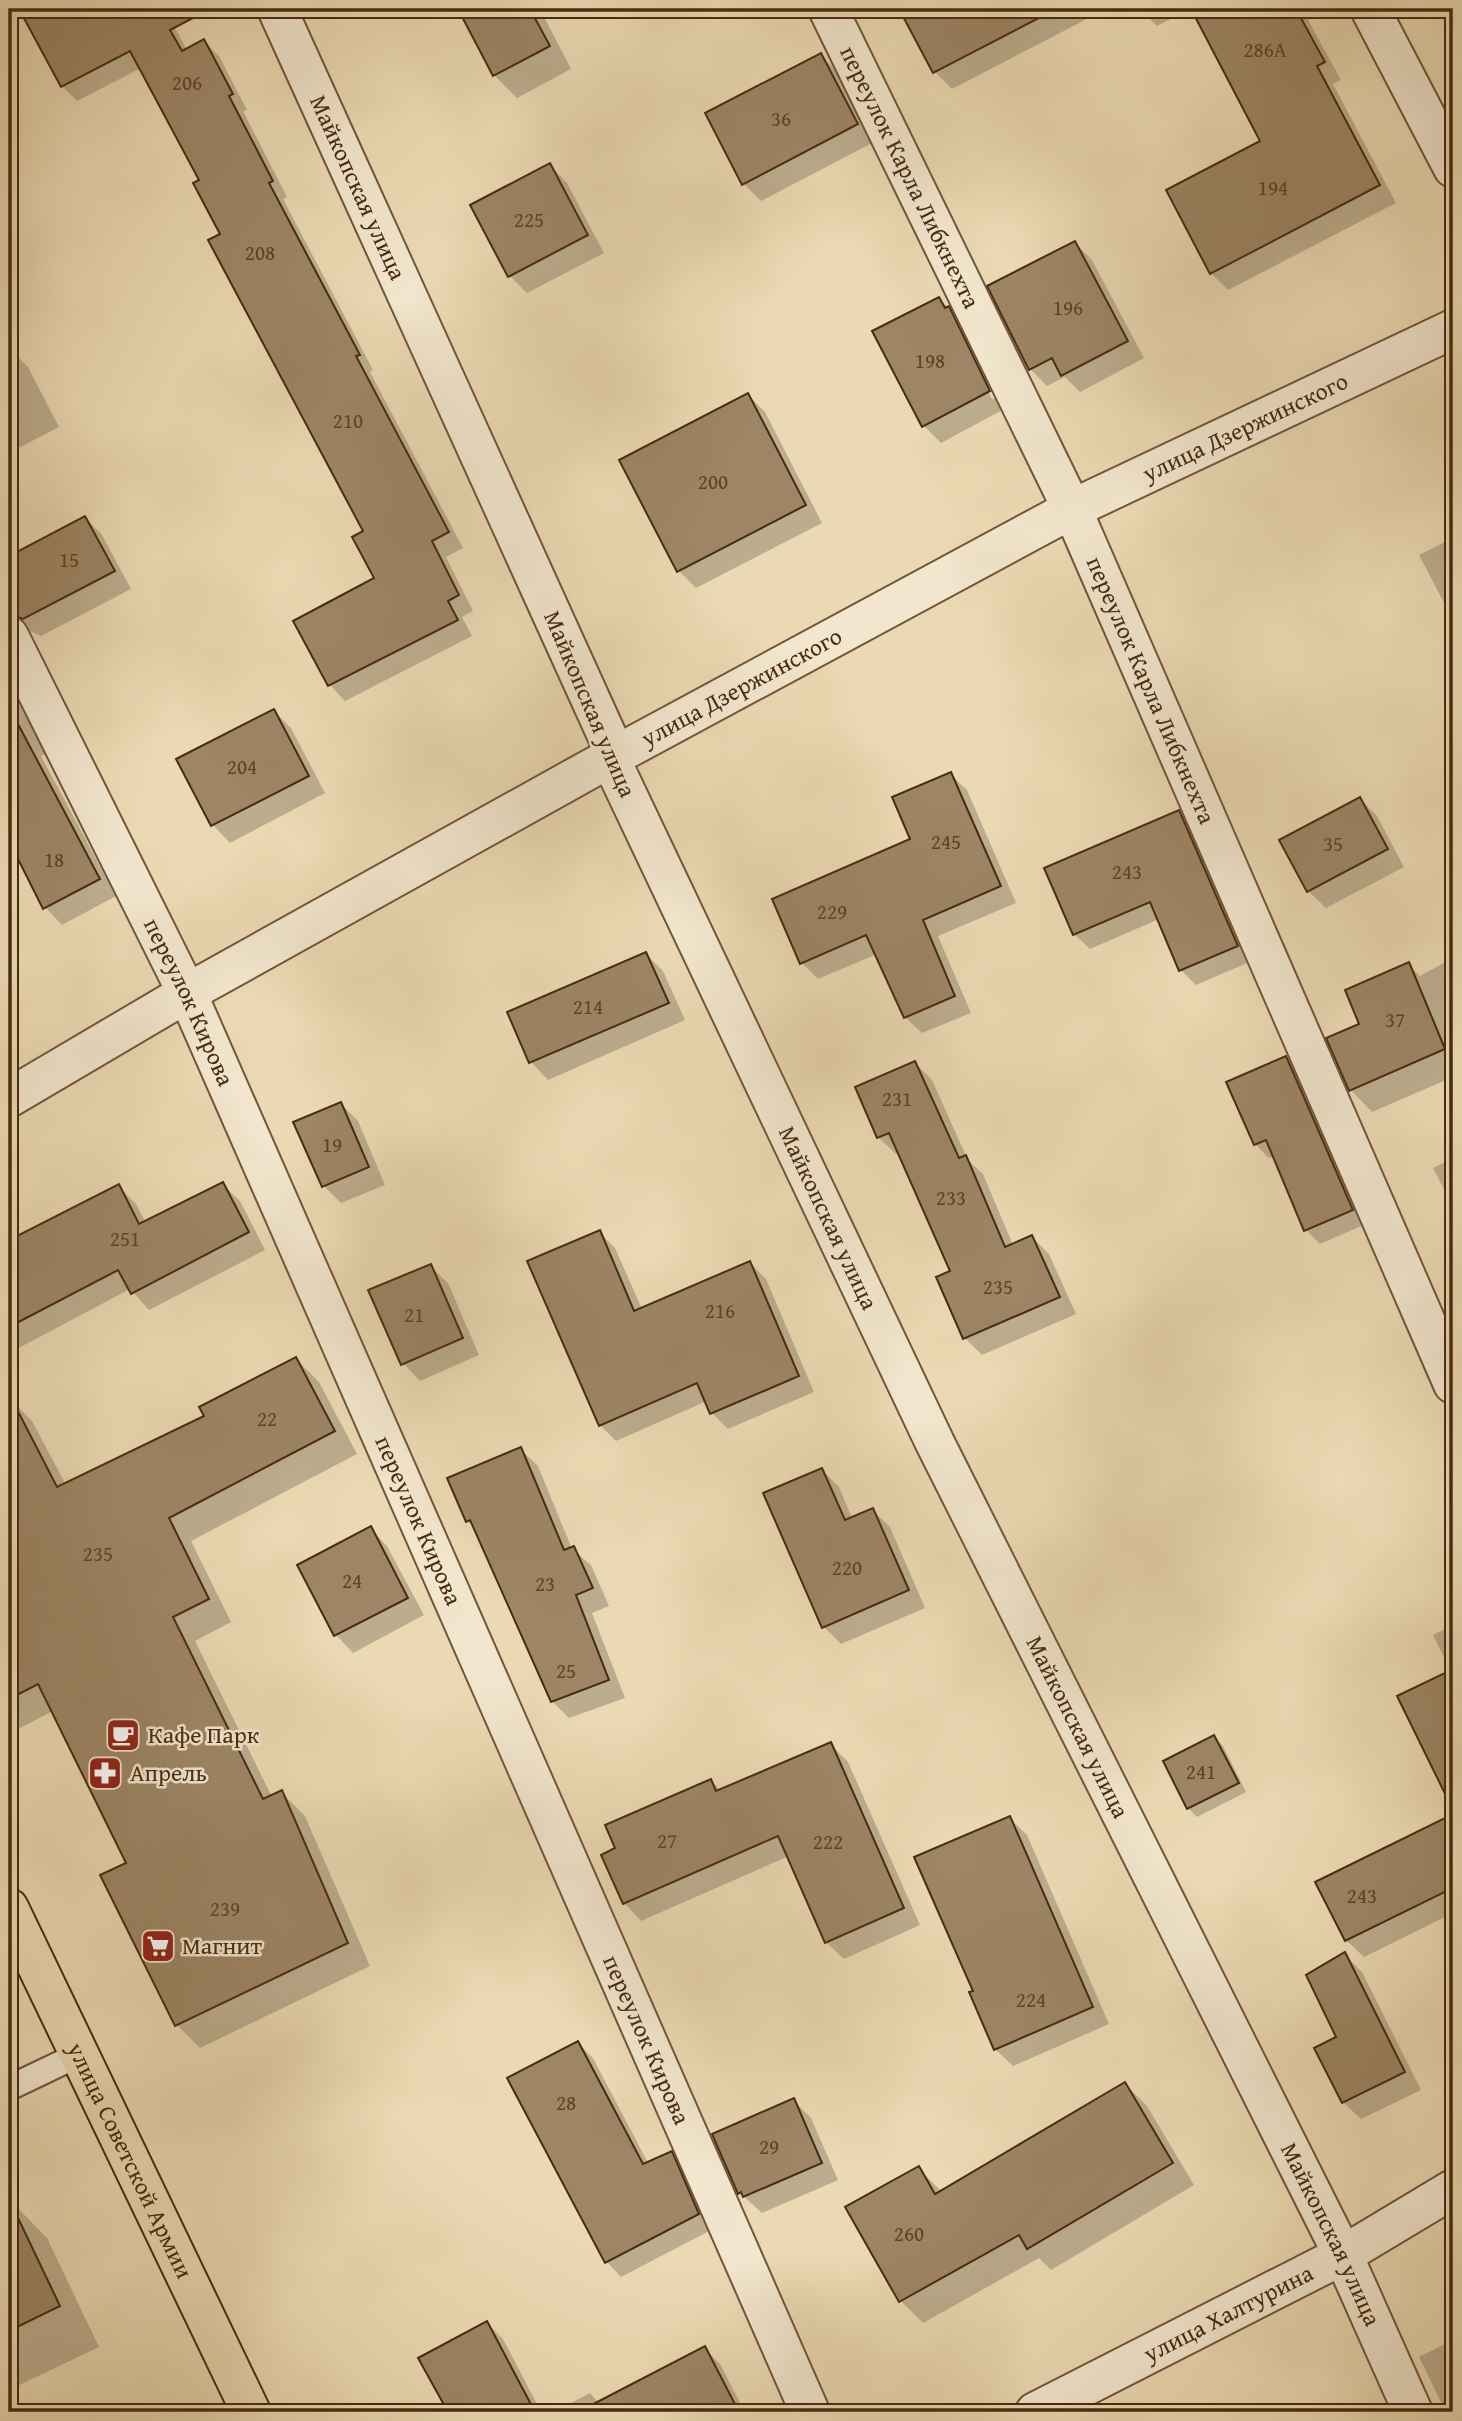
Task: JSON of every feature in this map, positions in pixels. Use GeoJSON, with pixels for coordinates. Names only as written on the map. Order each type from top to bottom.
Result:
{"type":"FeatureCollection","features":[{"type":"Feature","properties":{"kind":"main road","name":"улица Советской Армии"},"geometry":{"type":"LineString","coordinates":[[9,1908],[251,2412]]}},
{"type":"Feature","properties":{"kind":"street","name":"Майкопская улица"},"geometry":{"type":"LineString","coordinates":[[277,9],[609,740],[610,758],[941,1456],[1343,2255],[1413,2412]]}},
{"type":"Feature","properties":{"kind":"street","name":"переулок Карла Либкнехта"},"geometry":{"type":"LineString","coordinates":[[828,9],[1072,509],[1453,1384]]}},
{"type":"Feature","properties":{"kind":"street"},"geometry":{"type":"LineString","coordinates":[[1370,9],[1453,168]]}},
{"type":"Feature","properties":{"kind":"street","name":"улица Дзержинского"},"geometry":{"type":"LineString","coordinates":[[9,1098],[187,993],[610,758],[1072,509],[1453,329]]}},
{"type":"Feature","properties":{"kind":"street","name":"переулок Кирова"},"geometry":{"type":"LineString","coordinates":[[9,636],[187,993],[810,2412]]}},
{"type":"Feature","properties":{"kind":"street","name":"улица Халтурина"},"geometry":{"type":"LineString","coordinates":[[1035,2412],[1343,2255],[1453,2189]]}},
{"type":"Feature","properties":{"kind":"lane"},"geometry":{"type":"LineString","coordinates":[[9,2088],[78,2055]]}},
{"type":"Feature","properties":{"kind":"building"},"geometry":{"type":"Polygon","coordinates":[[[19,9],[210,9],[170,30],[182,51],[204,39],[233,94],[229,96],[273,181],[269,183],[449,532],[432,541],[459,595],[448,601],[458,620],[328,686],[293,621],[374,578],[352,537],[363,531],[208,240],[220,234],[193,183],[199,180],[130,51],[61,87],[19,9]]]}},
{"type":"Feature","properties":{"kind":"building"},"geometry":{"type":"Polygon","coordinates":[[[458,9],[530,9],[550,46],[493,76],[458,9]]]}},
{"type":"Feature","properties":{"kind":"building"},"geometry":{"type":"Polygon","coordinates":[[[899,9],[1056,9],[933,73],[899,9]]]}},
{"type":"Feature","properties":{"kind":"building"},"geometry":{"type":"Polygon","coordinates":[[[1191,9],[1296,9],[1325,62],[1317,66],[1380,185],[1210,274],[1166,190],[1260,141],[1191,9]]]}},
{"type":"Feature","properties":{"kind":"building"},"geometry":{"type":"Polygon","coordinates":[[[821,53],[858,124],[742,185],[705,113],[821,53]]]}},
{"type":"Feature","properties":{"kind":"building"},"geometry":{"type":"Polygon","coordinates":[[[550,163],[588,235],[508,277],[470,205],[550,163]]]}},
{"type":"Feature","properties":{"kind":"building"},"geometry":{"type":"Polygon","coordinates":[[[1075,241],[1128,341],[1061,376],[1052,358],[1029,370],[987,286],[1075,241]]]}},
{"type":"Feature","properties":{"kind":"building"},"geometry":{"type":"Polygon","coordinates":[[[939,297],[945,308],[949,306],[990,391],[922,427],[872,331],[939,297]]]}},
{"type":"Feature","properties":{"kind":"building"},"geometry":{"type":"Polygon","coordinates":[[[748,393],[806,505],[677,572],[619,460],[748,393]]]}},
{"type":"Feature","properties":{"kind":"building"},"geometry":{"type":"Polygon","coordinates":[[[85,516],[115,571],[23,619],[9,614],[9,556],[85,516]]]}},
{"type":"Feature","properties":{"kind":"building"},"geometry":{"type":"Polygon","coordinates":[[[9,707],[100,879],[43,909],[9,841],[9,707]]]}},
{"type":"Feature","properties":{"kind":"building"},"geometry":{"type":"Polygon","coordinates":[[[274,709],[309,776],[211,826],[176,759],[274,709]]]}},
{"type":"Feature","properties":{"kind":"building"},"geometry":{"type":"Polygon","coordinates":[[[951,772],[1001,886],[923,920],[955,996],[904,1018],[866,935],[800,964],[772,899],[910,839],[892,797],[951,772]]]}},
{"type":"Feature","properties":{"kind":"building"},"geometry":{"type":"Polygon","coordinates":[[[1360,797],[1388,849],[1307,892],[1279,840],[1360,797]]]}},
{"type":"Feature","properties":{"kind":"building"},"geometry":{"type":"Polygon","coordinates":[[[1179,810],[1238,946],[1179,971],[1150,902],[1073,935],[1044,868],[1179,810]]]}},
{"type":"Feature","properties":{"kind":"building"},"geometry":{"type":"Polygon","coordinates":[[[646,952],[669,1003],[529,1063],[507,1012],[646,952]]]}},
{"type":"Feature","properties":{"kind":"building"},"geometry":{"type":"Polygon","coordinates":[[[1409,962],[1445,1049],[1349,1091],[1326,1038],[1359,1024],[1345,990],[1409,962]]]}},
{"type":"Feature","properties":{"kind":"building"},"geometry":{"type":"Polygon","coordinates":[[[1286,1056],[1353,1210],[1304,1231],[1266,1140],[1254,1145],[1226,1082],[1286,1056]]]}},
{"type":"Feature","properties":{"kind":"building"},"geometry":{"type":"Polygon","coordinates":[[[915,1061],[959,1158],[966,1155],[1005,1247],[1032,1235],[1060,1297],[963,1339],[936,1277],[950,1271],[889,1133],[877,1138],[855,1087],[915,1061]]]}},
{"type":"Feature","properties":{"kind":"building"},"geometry":{"type":"Polygon","coordinates":[[[341,1102],[369,1167],[322,1187],[293,1122],[341,1102]]]}},
{"type":"Feature","properties":{"kind":"building"},"geometry":{"type":"Polygon","coordinates":[[[223,1182],[249,1232],[131,1294],[118,1270],[9,1327],[9,1240],[119,1184],[139,1224],[223,1182]]]}},
{"type":"Feature","properties":{"kind":"building"},"geometry":{"type":"Polygon","coordinates":[[[600,1230],[634,1311],[750,1261],[799,1376],[710,1414],[697,1383],[599,1426],[527,1261],[600,1230]]]}},
{"type":"Feature","properties":{"kind":"building"},"geometry":{"type":"Polygon","coordinates":[[[431,1264],[463,1338],[401,1365],[368,1290],[431,1264]]]}},
{"type":"Feature","properties":{"kind":"building"},"geometry":{"type":"Polygon","coordinates":[[[296,1357],[335,1431],[169,1518],[209,1599],[173,1617],[263,1799],[282,1790],[348,1943],[175,2026],[100,1875],[126,1863],[38,1684],[9,1699],[9,1394],[57,1487],[204,1416],[199,1407],[296,1357]]]}},
{"type":"Feature","properties":{"kind":"building"},"geometry":{"type":"Polygon","coordinates":[[[521,1447],[564,1550],[574,1546],[593,1588],[576,1595],[609,1680],[551,1702],[470,1520],[466,1522],[447,1478],[521,1447]]]}},
{"type":"Feature","properties":{"kind":"building"},"geometry":{"type":"Polygon","coordinates":[[[822,1468],[845,1520],[873,1508],[909,1590],[822,1628],[763,1493],[822,1468]]]}},
{"type":"Feature","properties":{"kind":"building"},"geometry":{"type":"Polygon","coordinates":[[[371,1526],[408,1598],[334,1636],[297,1565],[371,1526]]]}},
{"type":"Feature","properties":{"kind":"building"},"geometry":{"type":"Polygon","coordinates":[[[1453,1669],[1453,1810],[1397,1696],[1453,1669]]]}},
{"type":"Feature","properties":{"kind":"building"},"geometry":{"type":"Polygon","coordinates":[[[1214,1735],[1239,1783],[1187,1809],[1163,1761],[1214,1735]]]}},
{"type":"Feature","properties":{"kind":"building"},"geometry":{"type":"Polygon","coordinates":[[[831,1742],[904,1908],[825,1943],[778,1836],[623,1904],[601,1855],[615,1848],[605,1825],[711,1779],[716,1791],[831,1742]]]}},
{"type":"Feature","properties":{"kind":"building"},"geometry":{"type":"Polygon","coordinates":[[[1453,1814],[1453,1888],[1345,1941],[1315,1882],[1453,1814]]]}},
{"type":"Feature","properties":{"kind":"building"},"geometry":{"type":"Polygon","coordinates":[[[1010,1816],[1093,2007],[994,2050],[969,1992],[973,1991],[914,1857],[1010,1816]]]}},
{"type":"Feature","properties":{"kind":"building"},"geometry":{"type":"Polygon","coordinates":[[[1345,1952],[1405,2072],[1342,2103],[1314,2048],[1336,2037],[1306,1975],[1345,1952]]]}},
{"type":"Feature","properties":{"kind":"building"},"geometry":{"type":"Polygon","coordinates":[[[578,2041],[643,2164],[672,2151],[699,2214],[605,2263],[507,2078],[578,2041]]]}},
{"type":"Feature","properties":{"kind":"building"},"geometry":{"type":"Polygon","coordinates":[[[1125,2082],[1173,2163],[1027,2249],[1019,2235],[899,2302],[845,2207],[919,2166],[935,2194],[1125,2082]]]}},
{"type":"Feature","properties":{"kind":"building"},"geometry":{"type":"Polygon","coordinates":[[[794,2098],[822,2163],[743,2197],[741,2192],[738,2194],[712,2134],[794,2098]]]}},
{"type":"Feature","properties":{"kind":"building"},"geometry":{"type":"Polygon","coordinates":[[[9,2199],[60,2306],[9,2331],[9,2199]]]}},
{"type":"Feature","properties":{"kind":"building"},"geometry":{"type":"Polygon","coordinates":[[[487,2321],[535,2412],[448,2412],[418,2358],[487,2321]]]}},
{"type":"Feature","properties":{"kind":"building"},"geometry":{"type":"Polygon","coordinates":[[[705,2346],[739,2412],[578,2412],[705,2346]]]}},
{"type":"Feature","properties":{"kind":"place","name":"Кафе Парк"},"geometry":{"type":"Point","coordinates":[123,1735]}},
{"type":"Feature","properties":{"kind":"place","name":"Апрель"},"geometry":{"type":"Point","coordinates":[105,1773]}},
{"type":"Feature","properties":{"kind":"place","name":"Магнит"},"geometry":{"type":"Point","coordinates":[158,1946]}}]}
